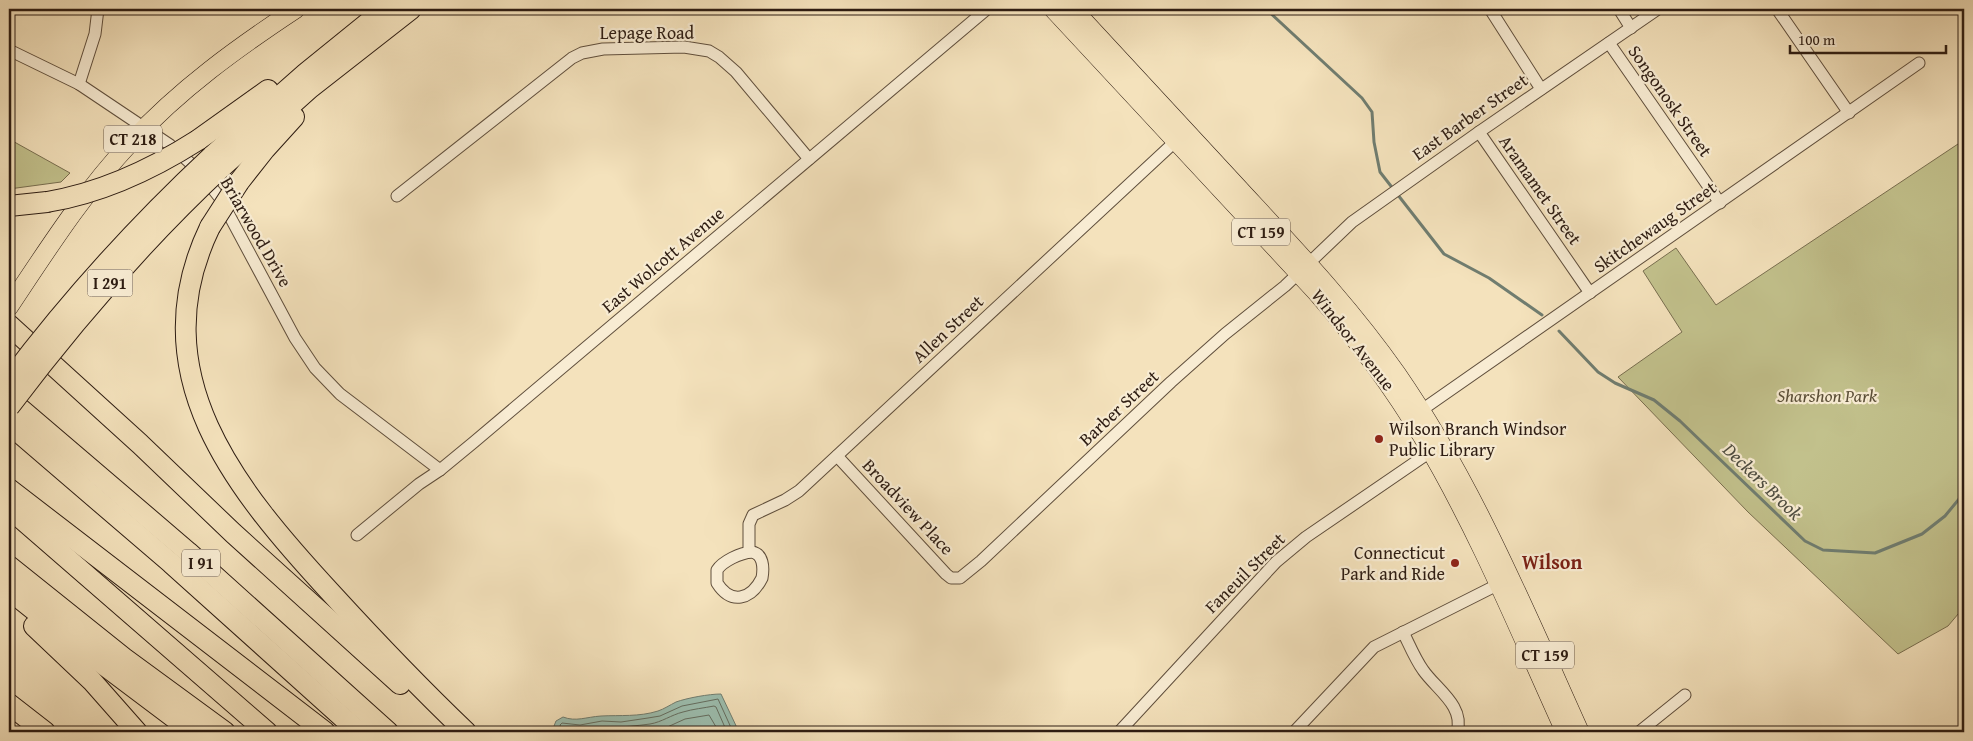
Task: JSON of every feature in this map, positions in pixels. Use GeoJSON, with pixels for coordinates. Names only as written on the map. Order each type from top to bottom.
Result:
{"type":"FeatureCollection","features":[{"type":"Feature","properties":{"kind":"highway"},"geometry":{"type":"LineString","coordinates":[[9,206],[47,202],[76,196],[117,183],[165,160],[198,140],[381,9]]}},
{"type":"Feature","properties":{"kind":"highway","name":"I 291"},"geometry":{"type":"LineString","coordinates":[[9,407],[51,352],[110,283],[176,212],[217,161],[306,73],[385,9]]}},
{"type":"Feature","properties":{"kind":"highway"},"geometry":{"type":"LineString","coordinates":[[411,9],[389,32],[298,113],[265,149],[239,182],[210,227],[202,244],[192,277],[188,300],[186,332],[188,363],[194,389],[214,438],[246,493],[277,532],[374,640],[466,732]]}},
{"type":"Feature","properties":{"kind":"highway","name":"I 291"},"geometry":{"type":"LineString","coordinates":[[9,380],[116,252],[164,202],[411,9]]}},
{"type":"Feature","properties":{"kind":"highway"},"geometry":{"type":"LineString","coordinates":[[9,325],[140,444],[233,533],[453,732]]}},
{"type":"Feature","properties":{"kind":"highway","name":"I 91"},"geometry":{"type":"LineString","coordinates":[[9,399],[188,552],[388,732]]}},
{"type":"Feature","properties":{"kind":"highway"},"geometry":{"type":"LineString","coordinates":[[9,424],[171,563],[359,732]]}},
{"type":"Feature","properties":{"kind":"highway"},"geometry":{"type":"LineString","coordinates":[[9,489],[325,732]]}},
{"type":"Feature","properties":{"kind":"highway"},"geometry":{"type":"LineString","coordinates":[[9,508],[267,732]]}},
{"type":"Feature","properties":{"kind":"highway"},"geometry":{"type":"LineString","coordinates":[[9,566],[124,658],[225,732]]}},
{"type":"Feature","properties":{"kind":"highway"},"geometry":{"type":"LineString","coordinates":[[9,590],[84,650],[193,732]]}},
{"type":"Feature","properties":{"kind":"highway"},"geometry":{"type":"LineString","coordinates":[[9,599],[92,681],[137,732]]}},
{"type":"Feature","properties":{"kind":"highway"},"geometry":{"type":"LineString","coordinates":[[9,704],[45,732]]}},
{"type":"Feature","properties":{"kind":"main road","name":"CT 218"},"geometry":{"type":"LineString","coordinates":[[9,307],[85,197],[145,127],[219,62],[296,9]]}},
{"type":"Feature","properties":{"kind":"main road","name":"Windsor Avenue"},"geometry":{"type":"LineString","coordinates":[[1053,9],[1076,19],[1181,137],[1303,268],[1348,330],[1416,414],[1436,448],[1580,732]]}},
{"type":"Feature","properties":{"kind":"main road","name":"Windsor Avenue"},"geometry":{"type":"LineString","coordinates":[[1504,581],[1565,732]]}},
{"type":"Feature","properties":{"kind":"street"},"geometry":{"type":"LineString","coordinates":[[79,84],[95,34],[98,9]]}},
{"type":"Feature","properties":{"kind":"street","name":"East Wolcott Avenue"},"geometry":{"type":"LineString","coordinates":[[357,534],[419,484],[440,470],[987,9]]}},
{"type":"Feature","properties":{"kind":"street"},"geometry":{"type":"LineString","coordinates":[[1490,9],[1541,89]]}},
{"type":"Feature","properties":{"kind":"street"},"geometry":{"type":"LineString","coordinates":[[1619,9],[1631,28]]}},
{"type":"Feature","properties":{"kind":"street","name":"East Barber Street"},"geometry":{"type":"LineString","coordinates":[[1303,268],[1352,222],[1391,193],[1658,9]]}},
{"type":"Feature","properties":{"kind":"street"},"geometry":{"type":"LineString","coordinates":[[1777,9],[1849,114]]}},
{"type":"Feature","properties":{"kind":"street","name":"Songonosk Street"},"geometry":{"type":"LineString","coordinates":[[1609,43],[1720,203]]}},
{"type":"Feature","properties":{"kind":"street","name":"Lepage Road"},"geometry":{"type":"LineString","coordinates":[[397,196],[572,58],[587,52],[603,49],[684,47],[703,50],[719,57],[736,72],[809,159]]}},
{"type":"Feature","properties":{"kind":"street","name":"Briarwood Drive"},"geometry":{"type":"LineString","coordinates":[[9,50],[79,84],[145,127],[185,156],[209,183],[230,216],[295,338],[315,368],[340,394],[440,470]]}},
{"type":"Feature","properties":{"kind":"street","name":"Skitchewaug Street"},"geometry":{"type":"LineString","coordinates":[[1416,414],[1849,114],[1919,63]]}},
{"type":"Feature","properties":{"kind":"street","name":"Aramamet Street"},"geometry":{"type":"LineString","coordinates":[[1478,132],[1590,293]]}},
{"type":"Feature","properties":{"kind":"street","name":"Allen Street"},"geometry":{"type":"LineString","coordinates":[[749,552],[752,516],[793,495],[1181,137]]}},
{"type":"Feature","properties":{"kind":"street","name":"Barber Street"},"geometry":{"type":"LineString","coordinates":[[955,578],[965,575],[981,561],[1171,382],[1303,268]]}},
{"type":"Feature","properties":{"kind":"street","name":"Faneuil Street"},"geometry":{"type":"LineString","coordinates":[[1119,732],[1276,562],[1306,537],[1436,448]]}},
{"type":"Feature","properties":{"kind":"street","name":"Broadview Place"},"geometry":{"type":"LineString","coordinates":[[836,456],[946,574],[955,578]]}},
{"type":"Feature","properties":{"kind":"street"},"geometry":{"type":"LineString","coordinates":[[749,552],[756,552],[760,556],[762,578],[758,585],[749,593],[741,598],[734,598],[719,586],[716,573],[722,564],[749,552]]}},
{"type":"Feature","properties":{"kind":"street"},"geometry":{"type":"LineString","coordinates":[[1294,732],[1364,655],[1374,647],[1504,581]]}},
{"type":"Feature","properties":{"kind":"street"},"geometry":{"type":"LineString","coordinates":[[1403,632],[1422,669],[1457,712],[1459,727],[1457,732]]}},
{"type":"Feature","properties":{"kind":"street"},"geometry":{"type":"LineString","coordinates":[[1639,732],[1686,695]]}},
{"type":"Feature","properties":{"kind":"green space"},"geometry":{"type":"Polygon","coordinates":[[[9,139],[70,173],[61,182],[9,189],[9,139]]]}},
{"type":"Feature","properties":{"kind":"green space","name":"Sharshon Park"},"geometry":{"type":"Polygon","coordinates":[[[1964,140],[1964,607],[1948,626],[1898,654],[1748,512],[1618,377],[1682,332],[1643,271],[1676,248],[1716,305],[1964,140]]]}},
{"type":"Feature","properties":{"kind":"water"},"geometry":{"type":"Polygon","coordinates":[[[721,694],[739,732],[558,732],[554,726],[556,721],[563,717],[577,719],[644,714],[658,711],[686,699],[721,694]]]}},
{"type":"Feature","properties":{"kind":"waterway","name":"Deckers Brook"},"geometry":{"type":"LineString","coordinates":[[1266,9],[1362,98],[1372,112],[1374,142],[1380,172],[1444,254],[1489,278],[1542,315]]}},
{"type":"Feature","properties":{"kind":"waterway","name":"Deckers Brook"},"geometry":{"type":"LineString","coordinates":[[1559,331],[1598,372],[1615,383],[1654,400],[1680,421],[1805,541],[1823,550],[1875,553],[1922,534],[1945,516],[1964,493]]}},
{"type":"Feature","properties":{"kind":"place","name":"Wilson Branch Windsor Public Library"},"geometry":{"type":"Point","coordinates":[1379,439]}},
{"type":"Feature","properties":{"kind":"place","name":"Connecticut Park and Ride"},"geometry":{"type":"Point","coordinates":[1455,563]}},
{"type":"Feature","properties":{"kind":"district","name":"Wilson"},"geometry":{"type":"Point","coordinates":[1552,562]}}]}
